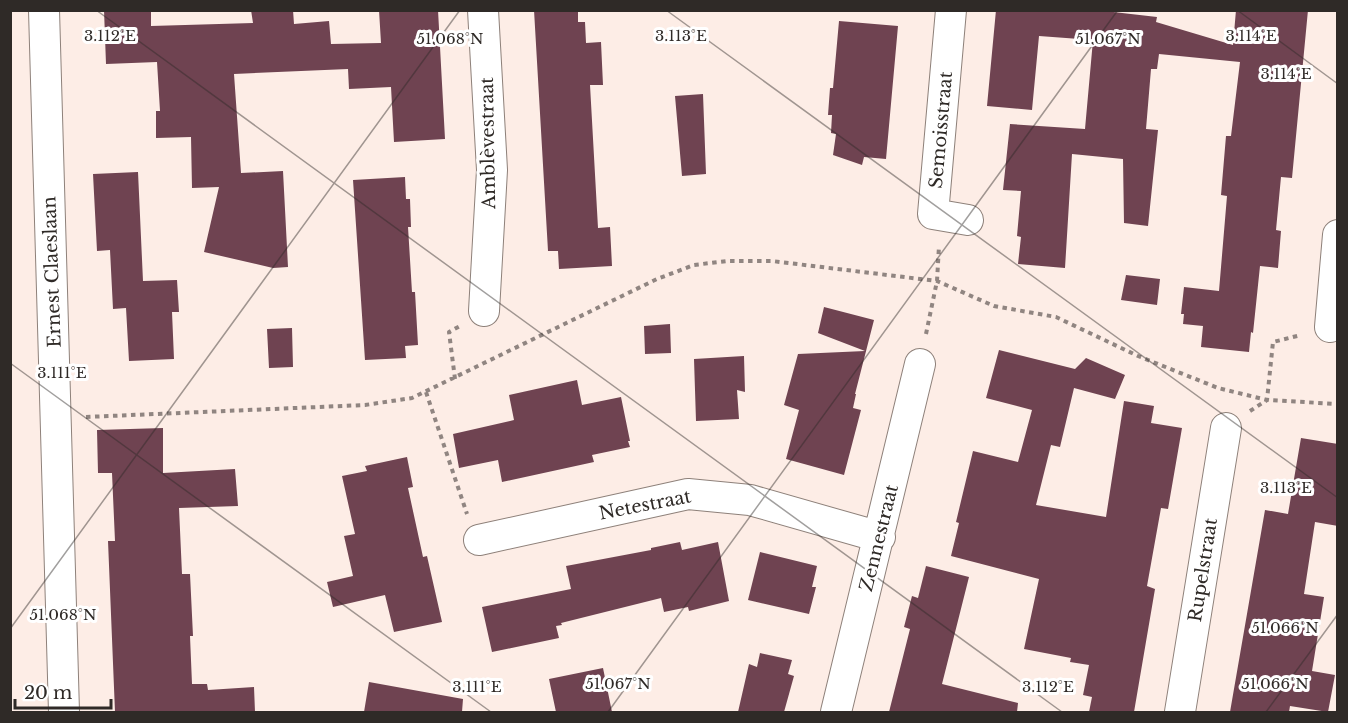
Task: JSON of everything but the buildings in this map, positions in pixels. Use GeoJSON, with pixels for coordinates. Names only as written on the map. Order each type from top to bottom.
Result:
{"type":"FeatureCollection","features":[{"type":"Feature","properties":{"kind":"street","name":"Ernest Claeslaan"},"geometry":{"type":"LineString","coordinates":[[44,10],[64,712]]}},
{"type":"Feature","properties":{"kind":"street","name":"Amblèvestraat"},"geometry":{"type":"LineString","coordinates":[[483,10],[492,170],[484,311]]}},
{"type":"Feature","properties":{"kind":"street","name":"Semoisstraat"},"geometry":{"type":"LineString","coordinates":[[951,10],[933,214],[955,218]]}},
{"type":"Feature","properties":{"kind":"street"},"geometry":{"type":"LineString","coordinates":[[1330,327],[1338,235]]}},
{"type":"Feature","properties":{"kind":"street","name":"Zennestraat"},"geometry":{"type":"LineString","coordinates":[[836,712],[920,364]]}},
{"type":"Feature","properties":{"kind":"street","name":"Rupelstraat"},"geometry":{"type":"LineString","coordinates":[[1180,712],[1226,428]]}},
{"type":"Feature","properties":{"kind":"street","name":"Netestraat"},"geometry":{"type":"LineString","coordinates":[[479,540],[688,494],[750,500],[880,537]]}},
{"type":"Feature","properties":{"kind":"path"},"geometry":{"type":"LineString","coordinates":[[920,364],[937,281],[955,218]]}},
{"type":"Feature","properties":{"kind":"path"},"geometry":{"type":"LineString","coordinates":[[56,418],[365,405],[412,398],[657,279],[694,265],[727,261],[772,261],[937,281],[994,306],[1056,317],[1138,357],[1218,388],[1266,400],[1338,404]]}},
{"type":"Feature","properties":{"kind":"path"},"geometry":{"type":"LineString","coordinates":[[455,379],[449,332],[484,311]]}},
{"type":"Feature","properties":{"kind":"path"},"geometry":{"type":"LineString","coordinates":[[1226,428],[1266,400],[1274,342],[1330,327]]}},
{"type":"Feature","properties":{"kind":"path"},"geometry":{"type":"LineString","coordinates":[[426,392],[461,500],[479,540]]}}]}
